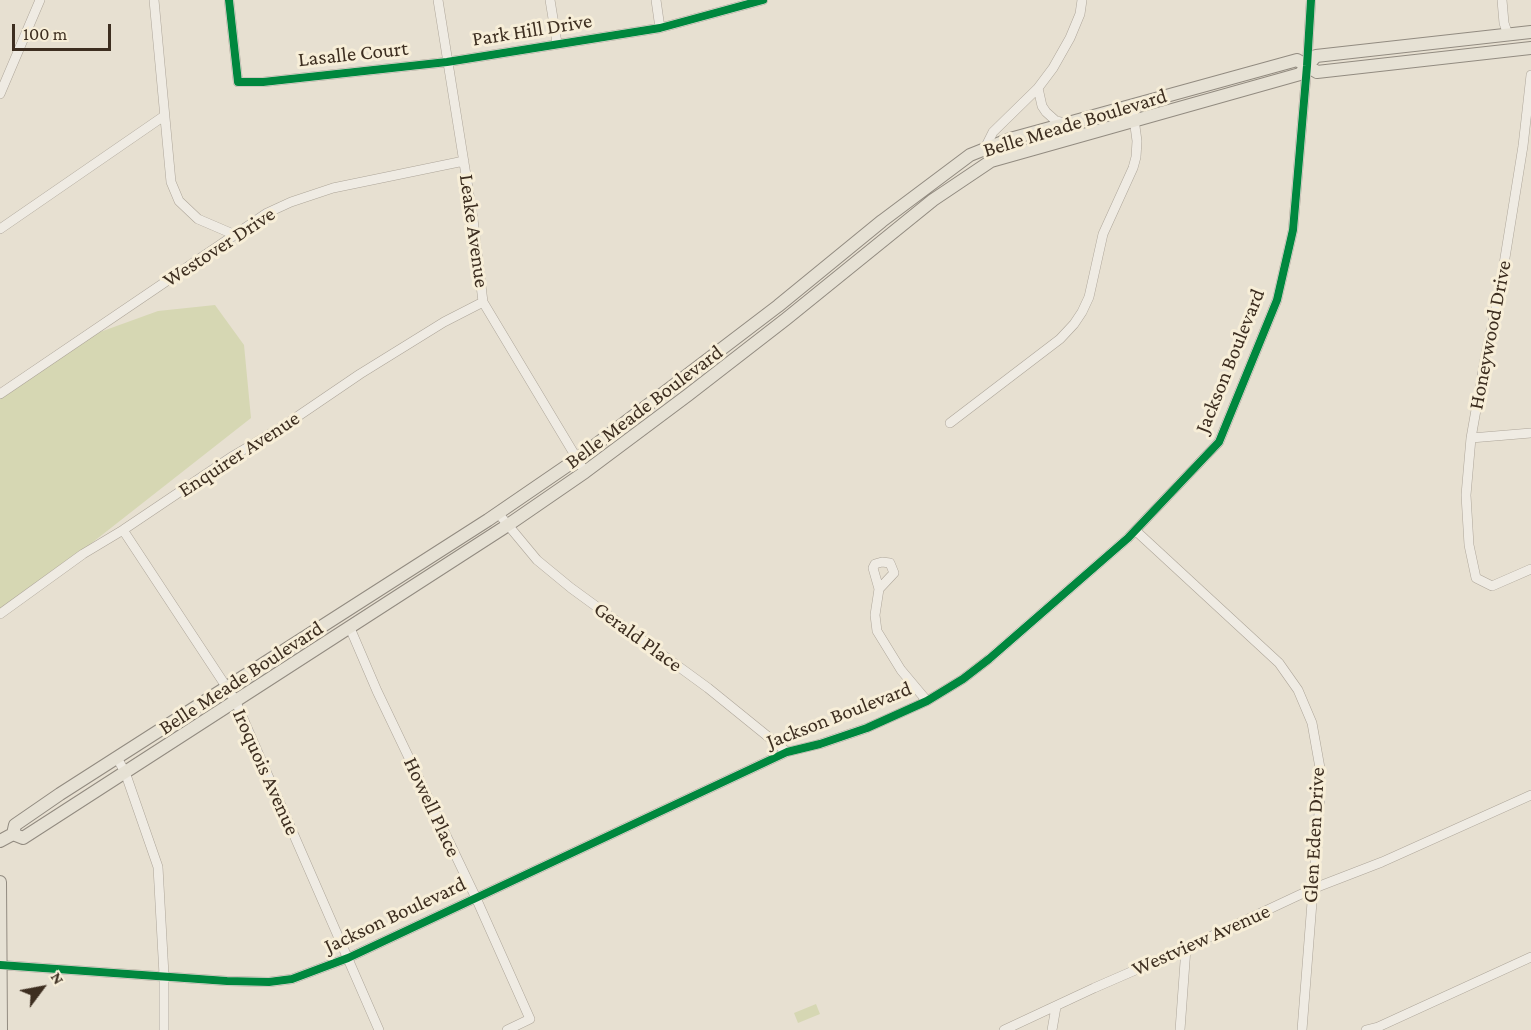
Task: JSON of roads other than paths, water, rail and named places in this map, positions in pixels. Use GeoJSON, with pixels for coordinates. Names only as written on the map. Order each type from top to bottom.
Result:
{"type":"FeatureCollection","features":[{"type":"Feature","properties":{"kind":"main road","name":"Belle Meade Boulevard"},"geometry":{"type":"LineString","coordinates":[[13,834],[22,838],[508,525],[585,472],[745,351],[933,200],[991,161],[1300,74],[1316,56],[1530,34]]}},
{"type":"Feature","properties":{"kind":"main road"},"geometry":{"type":"LineString","coordinates":[[1508,35],[1510,50]]}},
{"type":"Feature","properties":{"kind":"main road","name":"Belle Meade Boulevard"},"geometry":{"type":"LineString","coordinates":[[0,841],[13,834],[15,825],[498,513],[577,459],[970,155],[985,148],[1132,104],[1297,60],[1317,72],[1531,48]]}},
{"type":"Feature","properties":{"kind":"main road"},"geometry":{"type":"LineString","coordinates":[[1204,84],[1208,100]]}},
{"type":"Feature","properties":{"kind":"main road"},"geometry":{"type":"LineString","coordinates":[[1067,123],[1070,137]]}},
{"type":"Feature","properties":{"kind":"main road"},"geometry":{"type":"LineString","coordinates":[[985,148],[991,161]]}},
{"type":"Feature","properties":{"kind":"main road"},"geometry":{"type":"LineString","coordinates":[[736,338],[745,351]]}},
{"type":"Feature","properties":{"kind":"main road"},"geometry":{"type":"LineString","coordinates":[[699,366],[709,378]]}},
{"type":"Feature","properties":{"kind":"main road"},"geometry":{"type":"LineString","coordinates":[[340,614],[350,628]]}},
{"type":"Feature","properties":{"kind":"main road"},"geometry":{"type":"LineString","coordinates":[[0,882],[2,1030]]}},
{"type":"Feature","properties":{"kind":"street"},"geometry":{"type":"LineString","coordinates":[[0,94],[40,0]]}},
{"type":"Feature","properties":{"kind":"street"},"geometry":{"type":"LineString","coordinates":[[154,0],[171,182],[179,201],[198,219],[233,234]]}},
{"type":"Feature","properties":{"kind":"street","name":"Lasalle Court"},"geometry":{"type":"LineString","coordinates":[[229,0],[238,82],[263,82],[447,63]]}},
{"type":"Feature","properties":{"kind":"street","name":"Leake Avenue"},"geometry":{"type":"LineString","coordinates":[[438,0],[464,161],[483,302],[585,472]]}},
{"type":"Feature","properties":{"kind":"street"},"geometry":{"type":"LineString","coordinates":[[550,0],[557,43]]}},
{"type":"Feature","properties":{"kind":"street"},"geometry":{"type":"LineString","coordinates":[[656,0],[660,28]]}},
{"type":"Feature","properties":{"kind":"street","name":"Park Hill Drive"},"geometry":{"type":"LineString","coordinates":[[447,63],[557,43],[660,28],[763,0]]}},
{"type":"Feature","properties":{"kind":"street"},"geometry":{"type":"LineString","coordinates":[[985,148],[993,132],[1038,88],[1053,68],[1070,38],[1080,14],[1082,0]]}},
{"type":"Feature","properties":{"kind":"street","name":"Jackson Boulevard"},"geometry":{"type":"LineString","coordinates":[[1,965],[227,981],[269,982],[292,979],[348,958],[787,752],[867,728],[927,701],[955,684],[988,659],[1136,531],[1219,442],[1277,300],[1293,230],[1311,0]]}},
{"type":"Feature","properties":{"kind":"street"},"geometry":{"type":"LineString","coordinates":[[1502,0],[1504,23],[1508,35]]}},
{"type":"Feature","properties":{"kind":"street","name":"Honeywood Drive"},"geometry":{"type":"LineString","coordinates":[[1531,75],[1523,146],[1499,295],[1486,348],[1471,438],[1466,495],[1469,546],[1476,578],[1492,586],[1531,569]]}},
{"type":"Feature","properties":{"kind":"street"},"geometry":{"type":"LineString","coordinates":[[1038,88],[1042,106],[1046,112],[1056,121],[1067,123]]}},
{"type":"Feature","properties":{"kind":"street"},"geometry":{"type":"LineString","coordinates":[[950,423],[1060,339],[1082,312],[1089,297],[1103,234],[1133,168],[1137,141],[1132,104]]}},
{"type":"Feature","properties":{"kind":"street"},"geometry":{"type":"LineString","coordinates":[[0,229],[164,116]]}},
{"type":"Feature","properties":{"kind":"street","name":"Westover Drive"},"geometry":{"type":"LineString","coordinates":[[0,394],[267,213],[333,188],[464,161]]}},
{"type":"Feature","properties":{"kind":"street","name":"Enquirer Avenue"},"geometry":{"type":"LineString","coordinates":[[0,614],[83,554],[233,456],[444,322],[483,302]]}},
{"type":"Feature","properties":{"kind":"street"},"geometry":{"type":"LineString","coordinates":[[1471,438],[1531,433]]}},
{"type":"Feature","properties":{"kind":"street","name":"Gerald Place"},"geometry":{"type":"LineString","coordinates":[[498,513],[532,555],[571,588],[708,688],[787,752]]}},
{"type":"Feature","properties":{"kind":"street","name":"Iroquois Avenue"},"geometry":{"type":"LineString","coordinates":[[123,530],[235,700],[379,1030]]}},
{"type":"Feature","properties":{"kind":"street","name":"Glen Eden Drive"},"geometry":{"type":"LineString","coordinates":[[1136,531],[1279,663],[1298,690],[1312,723],[1320,768],[1320,800],[1302,1030]]}},
{"type":"Feature","properties":{"kind":"street"},"geometry":{"type":"LineString","coordinates":[[879,589],[875,615],[877,632],[901,670],[927,701]]}},
{"type":"Feature","properties":{"kind":"street","name":"Howell Place"},"geometry":{"type":"LineString","coordinates":[[350,628],[377,691],[476,898],[530,1019],[507,1030]]}},
{"type":"Feature","properties":{"kind":"street"},"geometry":{"type":"LineString","coordinates":[[117,758],[125,772],[158,867],[164,975],[164,1030]]}},
{"type":"Feature","properties":{"kind":"street","name":"Westview Avenue"},"geometry":{"type":"LineString","coordinates":[[1004,1030],[1312,889],[1382,862],[1531,795]]}},
{"type":"Feature","properties":{"kind":"street"},"geometry":{"type":"LineString","coordinates":[[1180,1030],[1186,948]]}},
{"type":"Feature","properties":{"kind":"street"},"geometry":{"type":"LineString","coordinates":[[1366,1030],[1378,1027],[1531,957]]}},
{"type":"Feature","properties":{"kind":"street"},"geometry":{"type":"LineString","coordinates":[[1052,1030],[1056,1007]]}}]}
